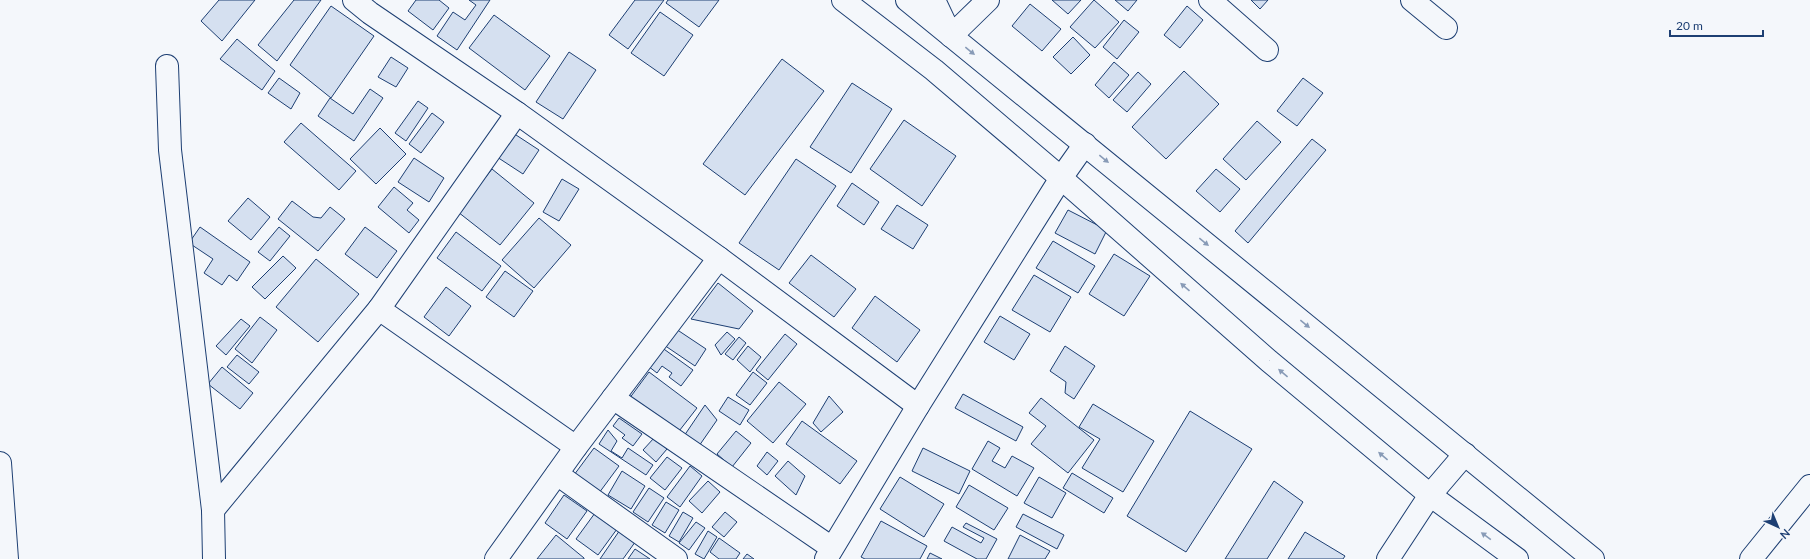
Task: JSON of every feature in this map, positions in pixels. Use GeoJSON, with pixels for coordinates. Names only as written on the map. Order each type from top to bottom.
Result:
{"type":"FeatureCollection","features":[{"type":"Feature","properties":{"kind":"street"},"geometry":{"type":"LineString","coordinates":[[354,0],[370,13],[517,113],[720,258],[918,406]]}},
{"type":"Feature","properties":{"kind":"street"},"geometry":{"type":"LineString","coordinates":[[843,0],[934,70],[1061,178],[1269,361],[1430,495],[1517,559]]}},
{"type":"Feature","properties":{"kind":"street"},"geometry":{"type":"LineString","coordinates":[[907,0],[1593,559]]}},
{"type":"Feature","properties":{"kind":"street"},"geometry":{"type":"LineString","coordinates":[[934,0],[951,36]]}},
{"type":"Feature","properties":{"kind":"street"},"geometry":{"type":"LineString","coordinates":[[951,36],[988,0]]}},
{"type":"Feature","properties":{"kind":"street"},"geometry":{"type":"LineString","coordinates":[[1210,0],[1267,50]]}},
{"type":"Feature","properties":{"kind":"street"},"geometry":{"type":"LineString","coordinates":[[1412,0],[1446,28]]}},
{"type":"Feature","properties":{"kind":"street"},"geometry":{"type":"LineString","coordinates":[[167,66],[170,150],[213,510],[214,559]]}},
{"type":"Feature","properties":{"kind":"street"},"geometry":{"type":"LineString","coordinates":[[213,510],[378,309],[517,113]]}},
{"type":"Feature","properties":{"kind":"street"},"geometry":{"type":"LineString","coordinates":[[613,398],[829,554],[918,406],[1061,178],[1085,144]]}},
{"type":"Feature","properties":{"kind":"street"},"geometry":{"type":"LineString","coordinates":[[499,558],[556,474],[720,258]]}},
{"type":"Feature","properties":{"kind":"street"},"geometry":{"type":"LineString","coordinates":[[378,309],[576,447]]}},
{"type":"Feature","properties":{"kind":"street"},"geometry":{"type":"LineString","coordinates":[[1388,559],[1430,495],[1464,454]]}},
{"type":"Feature","properties":{"kind":"street"},"geometry":{"type":"LineString","coordinates":[[0,463],[6,559]]}},
{"type":"Feature","properties":{"kind":"street"},"geometry":{"type":"LineString","coordinates":[[556,474],[676,559]]}},
{"type":"Feature","properties":{"kind":"street"},"geometry":{"type":"LineString","coordinates":[[1751,559],[1810,486]]}},
{"type":"Feature","properties":{"kind":"building"},"geometry":{"type":"Polygon","coordinates":[[[219,0],[255,0],[222,41],[201,21],[219,0]]]}},
{"type":"Feature","properties":{"kind":"building"},"geometry":{"type":"Polygon","coordinates":[[[294,0],[321,0],[277,61],[258,45],[294,0]]]}},
{"type":"Feature","properties":{"kind":"building"},"geometry":{"type":"Polygon","coordinates":[[[416,0],[439,0],[449,8],[433,30],[408,11],[416,0]]]}},
{"type":"Feature","properties":{"kind":"building"},"geometry":{"type":"Polygon","coordinates":[[[469,0],[490,0],[457,50],[437,36],[453,12],[465,20],[476,5],[469,0]]]}},
{"type":"Feature","properties":{"kind":"building"},"geometry":{"type":"Polygon","coordinates":[[[635,0],[664,0],[628,49],[609,35],[635,0]]]}},
{"type":"Feature","properties":{"kind":"building"},"geometry":{"type":"Polygon","coordinates":[[[668,0],[719,0],[699,27],[666,3],[668,0]]]}},
{"type":"Feature","properties":{"kind":"building"},"geometry":{"type":"Polygon","coordinates":[[[1052,0],[1081,0],[1068,14],[1052,0]]]}},
{"type":"Feature","properties":{"kind":"building"},"geometry":{"type":"Polygon","coordinates":[[[1094,0],[1119,22],[1095,48],[1070,27],[1094,0]]]}},
{"type":"Feature","properties":{"kind":"building"},"geometry":{"type":"Polygon","coordinates":[[[1115,0],[1137,0],[1128,11],[1115,0]]]}},
{"type":"Feature","properties":{"kind":"building"},"geometry":{"type":"Polygon","coordinates":[[[1251,0],[1268,0],[1260,9],[1251,0]]]}},
{"type":"Feature","properties":{"kind":"building"},"geometry":{"type":"Polygon","coordinates":[[[1030,4],[1061,29],[1042,51],[1012,26],[1030,4]]]}},
{"type":"Feature","properties":{"kind":"building"},"geometry":{"type":"Polygon","coordinates":[[[331,6],[374,36],[331,98],[290,65],[331,6]]]}},
{"type":"Feature","properties":{"kind":"building"},"geometry":{"type":"Polygon","coordinates":[[[1187,6],[1203,20],[1180,48],[1164,35],[1187,6]]]}},
{"type":"Feature","properties":{"kind":"building"},"geometry":{"type":"Polygon","coordinates":[[[660,12],[693,35],[664,76],[631,53],[660,12]]]}},
{"type":"Feature","properties":{"kind":"building"},"geometry":{"type":"Polygon","coordinates":[[[494,15],[550,56],[525,90],[469,48],[494,15]]]}},
{"type":"Feature","properties":{"kind":"building"},"geometry":{"type":"Polygon","coordinates":[[[1124,20],[1139,32],[1117,59],[1103,47],[1124,20]]]}},
{"type":"Feature","properties":{"kind":"building"},"geometry":{"type":"Polygon","coordinates":[[[1073,37],[1090,55],[1071,74],[1053,57],[1073,37]]]}},
{"type":"Feature","properties":{"kind":"building"},"geometry":{"type":"Polygon","coordinates":[[[237,39],[275,71],[262,90],[220,59],[237,39]]]}},
{"type":"Feature","properties":{"kind":"building"},"geometry":{"type":"Polygon","coordinates":[[[569,52],[596,70],[563,119],[536,102],[569,52]]]}},
{"type":"Feature","properties":{"kind":"building"},"geometry":{"type":"Polygon","coordinates":[[[391,57],[408,68],[396,87],[378,77],[391,57]]]}},
{"type":"Feature","properties":{"kind":"building"},"geometry":{"type":"Polygon","coordinates":[[[782,59],[824,91],[745,195],[703,164],[782,59]]]}},
{"type":"Feature","properties":{"kind":"building"},"geometry":{"type":"Polygon","coordinates":[[[1114,62],[1129,75],[1109,98],[1095,85],[1114,62]]]}},
{"type":"Feature","properties":{"kind":"building"},"geometry":{"type":"Polygon","coordinates":[[[1184,71],[1219,104],[1166,159],[1132,127],[1184,71]]]}},
{"type":"Feature","properties":{"kind":"building"},"geometry":{"type":"Polygon","coordinates":[[[1138,72],[1151,84],[1127,112],[1113,100],[1138,72]]]}},
{"type":"Feature","properties":{"kind":"building"},"geometry":{"type":"Polygon","coordinates":[[[279,78],[300,93],[291,109],[268,93],[279,78]]]}},
{"type":"Feature","properties":{"kind":"building"},"geometry":{"type":"Polygon","coordinates":[[[1303,78],[1323,93],[1297,126],[1277,111],[1303,78]]]}},
{"type":"Feature","properties":{"kind":"building"},"geometry":{"type":"Polygon","coordinates":[[[852,83],[892,109],[851,173],[810,147],[852,83]]]}},
{"type":"Feature","properties":{"kind":"building"},"geometry":{"type":"Polygon","coordinates":[[[370,89],[383,98],[354,141],[318,116],[330,98],[353,114],[370,89]]]}},
{"type":"Feature","properties":{"kind":"building"},"geometry":{"type":"Polygon","coordinates":[[[418,101],[428,108],[406,141],[395,133],[418,101]]]}},
{"type":"Feature","properties":{"kind":"building"},"geometry":{"type":"Polygon","coordinates":[[[432,113],[444,122],[421,153],[409,144],[432,113]]]}},
{"type":"Feature","properties":{"kind":"building"},"geometry":{"type":"Polygon","coordinates":[[[904,120],[956,156],[922,206],[870,169],[904,120]]]}},
{"type":"Feature","properties":{"kind":"building"},"geometry":{"type":"Polygon","coordinates":[[[1257,121],[1281,142],[1246,180],[1223,159],[1257,121]]]}},
{"type":"Feature","properties":{"kind":"building"},"geometry":{"type":"Polygon","coordinates":[[[301,123],[356,171],[339,190],[284,142],[301,123]]]}},
{"type":"Feature","properties":{"kind":"building"},"geometry":{"type":"Polygon","coordinates":[[[380,128],[406,154],[376,184],[350,159],[380,128]]]}},
{"type":"Feature","properties":{"kind":"building"},"geometry":{"type":"Polygon","coordinates":[[[513,133],[539,150],[523,174],[497,157],[513,133]]]}},
{"type":"Feature","properties":{"kind":"building"},"geometry":{"type":"Polygon","coordinates":[[[1312,139],[1326,150],[1248,243],[1235,231],[1312,139]]]}},
{"type":"Feature","properties":{"kind":"building"},"geometry":{"type":"Polygon","coordinates":[[[414,158],[444,178],[429,202],[398,182],[414,158]]]}},
{"type":"Feature","properties":{"kind":"building"},"geometry":{"type":"Polygon","coordinates":[[[796,159],[836,186],[779,270],[739,243],[796,159]]]}},
{"type":"Feature","properties":{"kind":"building"},"geometry":{"type":"Polygon","coordinates":[[[492,169],[534,203],[500,245],[458,212],[492,169]]]}},
{"type":"Feature","properties":{"kind":"building"},"geometry":{"type":"Polygon","coordinates":[[[1216,169],[1240,189],[1220,212],[1196,191],[1216,169]]]}},
{"type":"Feature","properties":{"kind":"building"},"geometry":{"type":"Polygon","coordinates":[[[562,179],[579,189],[559,221],[543,212],[562,179]]]}},
{"type":"Feature","properties":{"kind":"building"},"geometry":{"type":"Polygon","coordinates":[[[852,183],[879,202],[864,225],[837,206],[852,183]]]}},
{"type":"Feature","properties":{"kind":"building"},"geometry":{"type":"Polygon","coordinates":[[[394,187],[413,203],[407,210],[419,220],[409,233],[378,207],[394,187]]]}},
{"type":"Feature","properties":{"kind":"building"},"geometry":{"type":"Polygon","coordinates":[[[248,198],[270,217],[251,240],[228,221],[248,198]]]}},
{"type":"Feature","properties":{"kind":"building"},"geometry":{"type":"Polygon","coordinates":[[[292,201],[313,217],[321,218],[330,207],[345,219],[318,251],[278,219],[292,201]]]}},
{"type":"Feature","properties":{"kind":"building"},"geometry":{"type":"Polygon","coordinates":[[[897,205],[928,225],[913,249],[881,229],[897,205]]]}},
{"type":"Feature","properties":{"kind":"building"},"geometry":{"type":"Polygon","coordinates":[[[1068,210],[1107,230],[1095,254],[1055,233],[1068,210]]]}},
{"type":"Feature","properties":{"kind":"building"},"geometry":{"type":"Polygon","coordinates":[[[539,218],[571,245],[534,288],[502,260],[539,218]]]}},
{"type":"Feature","properties":{"kind":"building"},"geometry":{"type":"Polygon","coordinates":[[[200,227],[250,262],[237,281],[229,275],[222,285],[204,273],[213,259],[189,243],[200,227]]]}},
{"type":"Feature","properties":{"kind":"building"},"geometry":{"type":"Polygon","coordinates":[[[279,227],[290,236],[270,261],[258,252],[279,227]]]}},
{"type":"Feature","properties":{"kind":"building"},"geometry":{"type":"Polygon","coordinates":[[[365,227],[397,251],[377,278],[345,254],[365,227]]]}},
{"type":"Feature","properties":{"kind":"building"},"geometry":{"type":"Polygon","coordinates":[[[456,232],[501,266],[482,291],[437,258],[456,232]]]}},
{"type":"Feature","properties":{"kind":"building"},"geometry":{"type":"Polygon","coordinates":[[[1053,241],[1095,266],[1078,293],[1036,268],[1053,241]]]}},
{"type":"Feature","properties":{"kind":"building"},"geometry":{"type":"Polygon","coordinates":[[[1114,254],[1150,276],[1124,316],[1089,294],[1114,254]]]}},
{"type":"Feature","properties":{"kind":"building"},"geometry":{"type":"Polygon","coordinates":[[[811,255],[856,289],[834,317],[789,283],[811,255]]]}},
{"type":"Feature","properties":{"kind":"building"},"geometry":{"type":"Polygon","coordinates":[[[283,256],[296,268],[265,299],[252,287],[283,256]]]}},
{"type":"Feature","properties":{"kind":"building"},"geometry":{"type":"Polygon","coordinates":[[[316,259],[359,294],[318,342],[276,307],[316,259]]]}},
{"type":"Feature","properties":{"kind":"building"},"geometry":{"type":"Polygon","coordinates":[[[505,271],[533,291],[514,317],[486,297],[505,271]]]}},
{"type":"Feature","properties":{"kind":"building"},"geometry":{"type":"Polygon","coordinates":[[[1034,275],[1071,297],[1050,332],[1012,310],[1034,275]]]}},
{"type":"Feature","properties":{"kind":"building"},"geometry":{"type":"Polygon","coordinates":[[[718,283],[753,311],[739,329],[691,319],[718,283]]]}},
{"type":"Feature","properties":{"kind":"building"},"geometry":{"type":"Polygon","coordinates":[[[446,287],[471,306],[449,336],[424,317],[446,287]]]}},
{"type":"Feature","properties":{"kind":"building"},"geometry":{"type":"Polygon","coordinates":[[[875,296],[920,330],[897,362],[852,328],[875,296]]]}},
{"type":"Feature","properties":{"kind":"building"},"geometry":{"type":"Polygon","coordinates":[[[1000,316],[1030,334],[1014,360],[984,342],[1000,316]]]}},
{"type":"Feature","properties":{"kind":"building"},"geometry":{"type":"Polygon","coordinates":[[[260,317],[277,330],[252,363],[235,349],[260,317]]]}},
{"type":"Feature","properties":{"kind":"building"},"geometry":{"type":"Polygon","coordinates":[[[241,319],[250,326],[226,355],[216,346],[241,319]]]}},
{"type":"Feature","properties":{"kind":"building"},"geometry":{"type":"Polygon","coordinates":[[[676,329],[706,349],[695,366],[664,345],[676,329]]]}},
{"type":"Feature","properties":{"kind":"building"},"geometry":{"type":"Polygon","coordinates":[[[727,332],[735,339],[721,355],[715,345],[727,332]]]}},
{"type":"Feature","properties":{"kind":"building"},"geometry":{"type":"Polygon","coordinates":[[[785,334],[797,344],[768,380],[756,370],[785,334]]]}},
{"type":"Feature","properties":{"kind":"building"},"geometry":{"type":"Polygon","coordinates":[[[739,337],[746,343],[733,360],[725,354],[739,337]]]}},
{"type":"Feature","properties":{"kind":"building"},"geometry":{"type":"Polygon","coordinates":[[[748,346],[761,357],[750,372],[737,360],[748,346]]]}},
{"type":"Feature","properties":{"kind":"building"},"geometry":{"type":"Polygon","coordinates":[[[1065,346],[1095,366],[1074,399],[1065,393],[1066,382],[1050,371],[1065,346]]]}},
{"type":"Feature","properties":{"kind":"building"},"geometry":{"type":"Polygon","coordinates":[[[661,347],[693,370],[681,386],[669,377],[672,373],[662,366],[657,373],[648,366],[661,347]]]}},
{"type":"Feature","properties":{"kind":"building"},"geometry":{"type":"Polygon","coordinates":[[[237,355],[259,372],[249,384],[227,367],[237,355]]]}},
{"type":"Feature","properties":{"kind":"building"},"geometry":{"type":"Polygon","coordinates":[[[222,367],[253,393],[240,409],[208,384],[222,367]]]}},
{"type":"Feature","properties":{"kind":"building"},"geometry":{"type":"Polygon","coordinates":[[[649,372],[697,408],[676,435],[629,399],[649,372]]]}},
{"type":"Feature","properties":{"kind":"building"},"geometry":{"type":"Polygon","coordinates":[[[753,372],[767,383],[750,405],[736,395],[753,372]]]}},
{"type":"Feature","properties":{"kind":"building"},"geometry":{"type":"Polygon","coordinates":[[[779,382],[806,404],[773,443],[747,421],[779,382]]]}},
{"type":"Feature","properties":{"kind":"building"},"geometry":{"type":"Polygon","coordinates":[[[963,394],[1023,427],[1016,441],[955,408],[963,394]]]}},
{"type":"Feature","properties":{"kind":"building"},"geometry":{"type":"Polygon","coordinates":[[[829,396],[843,412],[821,432],[813,423],[829,396]]]}},
{"type":"Feature","properties":{"kind":"building"},"geometry":{"type":"Polygon","coordinates":[[[728,397],[749,410],[740,425],[719,411],[728,397]]]}},
{"type":"Feature","properties":{"kind":"building"},"geometry":{"type":"Polygon","coordinates":[[[1041,398],[1094,440],[1068,473],[1031,444],[1046,426],[1029,413],[1041,398]]]}},
{"type":"Feature","properties":{"kind":"building"},"geometry":{"type":"Polygon","coordinates":[[[1093,404],[1154,441],[1123,492],[1082,468],[1100,439],[1079,427],[1093,404]]]}},
{"type":"Feature","properties":{"kind":"building"},"geometry":{"type":"Polygon","coordinates":[[[705,405],[717,420],[699,446],[684,436],[705,405]]]}},
{"type":"Feature","properties":{"kind":"building"},"geometry":{"type":"Polygon","coordinates":[[[1190,411],[1252,449],[1186,552],[1127,516],[1190,411]]]}},
{"type":"Feature","properties":{"kind":"building"},"geometry":{"type":"Polygon","coordinates":[[[619,418],[642,434],[633,446],[622,438],[625,435],[613,426],[619,418]]]}},
{"type":"Feature","properties":{"kind":"building"},"geometry":{"type":"Polygon","coordinates":[[[802,421],[857,461],[840,484],[786,444],[802,421]]]}},
{"type":"Feature","properties":{"kind":"building"},"geometry":{"type":"Polygon","coordinates":[[[608,430],[617,441],[611,451],[622,458],[628,448],[653,465],[646,475],[599,444],[608,430]]]}},
{"type":"Feature","properties":{"kind":"building"},"geometry":{"type":"Polygon","coordinates":[[[736,431],[751,443],[732,467],[717,454],[736,431]]]}},
{"type":"Feature","properties":{"kind":"building"},"geometry":{"type":"Polygon","coordinates":[[[654,438],[667,449],[656,462],[643,450],[654,438]]]}},
{"type":"Feature","properties":{"kind":"building"},"geometry":{"type":"Polygon","coordinates":[[[988,441],[1000,448],[992,461],[1005,468],[1012,456],[1034,468],[1017,496],[972,469],[988,441]]]}},
{"type":"Feature","properties":{"kind":"building"},"geometry":{"type":"Polygon","coordinates":[[[594,448],[619,466],[599,493],[574,475],[594,448]]]}},
{"type":"Feature","properties":{"kind":"building"},"geometry":{"type":"Polygon","coordinates":[[[923,448],[970,471],[959,494],[912,471],[923,448]]]}},
{"type":"Feature","properties":{"kind":"building"},"geometry":{"type":"Polygon","coordinates":[[[767,452],[778,461],[767,475],[757,466],[767,452]]]}},
{"type":"Feature","properties":{"kind":"building"},"geometry":{"type":"Polygon","coordinates":[[[667,457],[682,468],[665,490],[650,478],[667,457]]]}},
{"type":"Feature","properties":{"kind":"building"},"geometry":{"type":"Polygon","coordinates":[[[788,461],[805,476],[796,495],[775,476],[788,461]]]}},
{"type":"Feature","properties":{"kind":"building"},"geometry":{"type":"Polygon","coordinates":[[[690,466],[702,476],[680,507],[667,497],[690,466]]]}},
{"type":"Feature","properties":{"kind":"building"},"geometry":{"type":"Polygon","coordinates":[[[622,471],[645,486],[631,509],[608,495],[622,471]]]}},
{"type":"Feature","properties":{"kind":"building"},"geometry":{"type":"Polygon","coordinates":[[[1072,473],[1113,498],[1104,513],[1063,488],[1072,473]]]}},
{"type":"Feature","properties":{"kind":"building"},"geometry":{"type":"Polygon","coordinates":[[[900,477],[944,504],[924,537],[880,509],[900,477]]]}},
{"type":"Feature","properties":{"kind":"building"},"geometry":{"type":"Polygon","coordinates":[[[1039,477],[1066,493],[1052,518],[1024,503],[1039,477]]]}},
{"type":"Feature","properties":{"kind":"building"},"geometry":{"type":"Polygon","coordinates":[[[708,481],[720,492],[702,513],[689,501],[708,481]]]}},
{"type":"Feature","properties":{"kind":"building"},"geometry":{"type":"Polygon","coordinates":[[[1274,481],[1303,502],[1267,559],[1225,559],[1274,481]]]}},
{"type":"Feature","properties":{"kind":"building"},"geometry":{"type":"Polygon","coordinates":[[[969,485],[1008,508],[994,530],[956,507],[969,485]]]}},
{"type":"Feature","properties":{"kind":"building"},"geometry":{"type":"Polygon","coordinates":[[[649,488],[664,498],[648,522],[633,512],[649,488]]]}},
{"type":"Feature","properties":{"kind":"building"},"geometry":{"type":"Polygon","coordinates":[[[564,495],[587,511],[567,539],[545,523],[564,495]]]}},
{"type":"Feature","properties":{"kind":"building"},"geometry":{"type":"Polygon","coordinates":[[[666,502],[679,510],[665,533],[652,525],[666,502]]]}},
{"type":"Feature","properties":{"kind":"building"},"geometry":{"type":"Polygon","coordinates":[[[683,512],[693,518],[679,542],[669,536],[683,512]]]}},
{"type":"Feature","properties":{"kind":"building"},"geometry":{"type":"Polygon","coordinates":[[[725,512],[737,522],[724,537],[712,527],[725,512]]]}},
{"type":"Feature","properties":{"kind":"building"},"geometry":{"type":"Polygon","coordinates":[[[595,513],[617,529],[598,555],[576,539],[595,513]]]}},
{"type":"Feature","properties":{"kind":"building"},"geometry":{"type":"Polygon","coordinates":[[[1023,514],[1064,535],[1057,549],[1016,527],[1023,514]]]}},
{"type":"Feature","properties":{"kind":"building"},"geometry":{"type":"Polygon","coordinates":[[[881,521],[927,546],[920,559],[865,559],[861,557],[881,521]]]}},
{"type":"Feature","properties":{"kind":"building"},"geometry":{"type":"Polygon","coordinates":[[[696,522],[705,528],[689,550],[679,543],[696,522]]]}},
{"type":"Feature","properties":{"kind":"building"},"geometry":{"type":"Polygon","coordinates":[[[966,523],[997,539],[986,559],[977,559],[944,541],[952,527],[981,543],[984,538],[963,527],[966,523]]]}},
{"type":"Feature","properties":{"kind":"building"},"geometry":{"type":"Polygon","coordinates":[[[622,527],[638,538],[623,559],[600,559],[622,527]]]}},
{"type":"Feature","properties":{"kind":"building"},"geometry":{"type":"Polygon","coordinates":[[[708,531],[717,537],[704,559],[695,554],[708,531]]]}},
{"type":"Feature","properties":{"kind":"building"},"geometry":{"type":"Polygon","coordinates":[[[1305,532],[1345,556],[1343,559],[1288,559],[1305,532]]]}},
{"type":"Feature","properties":{"kind":"building"},"geometry":{"type":"Polygon","coordinates":[[[556,535],[584,558],[584,559],[537,559],[556,535]]]}},
{"type":"Feature","properties":{"kind":"building"},"geometry":{"type":"Polygon","coordinates":[[[1020,535],[1050,551],[1045,559],[1008,559],[1020,535]]]}},
{"type":"Feature","properties":{"kind":"building"},"geometry":{"type":"Polygon","coordinates":[[[719,538],[740,553],[736,559],[719,559],[710,552],[719,538]]]}},
{"type":"Feature","properties":{"kind":"building"},"geometry":{"type":"Polygon","coordinates":[[[635,549],[650,559],[628,559],[635,549]]]}},
{"type":"Feature","properties":{"kind":"building"},"geometry":{"type":"Polygon","coordinates":[[[930,553],[942,559],[927,559],[930,553]]]}},
{"type":"Feature","properties":{"kind":"building"},"geometry":{"type":"Polygon","coordinates":[[[747,554],[754,559],[743,559],[747,554]]]}}]}
